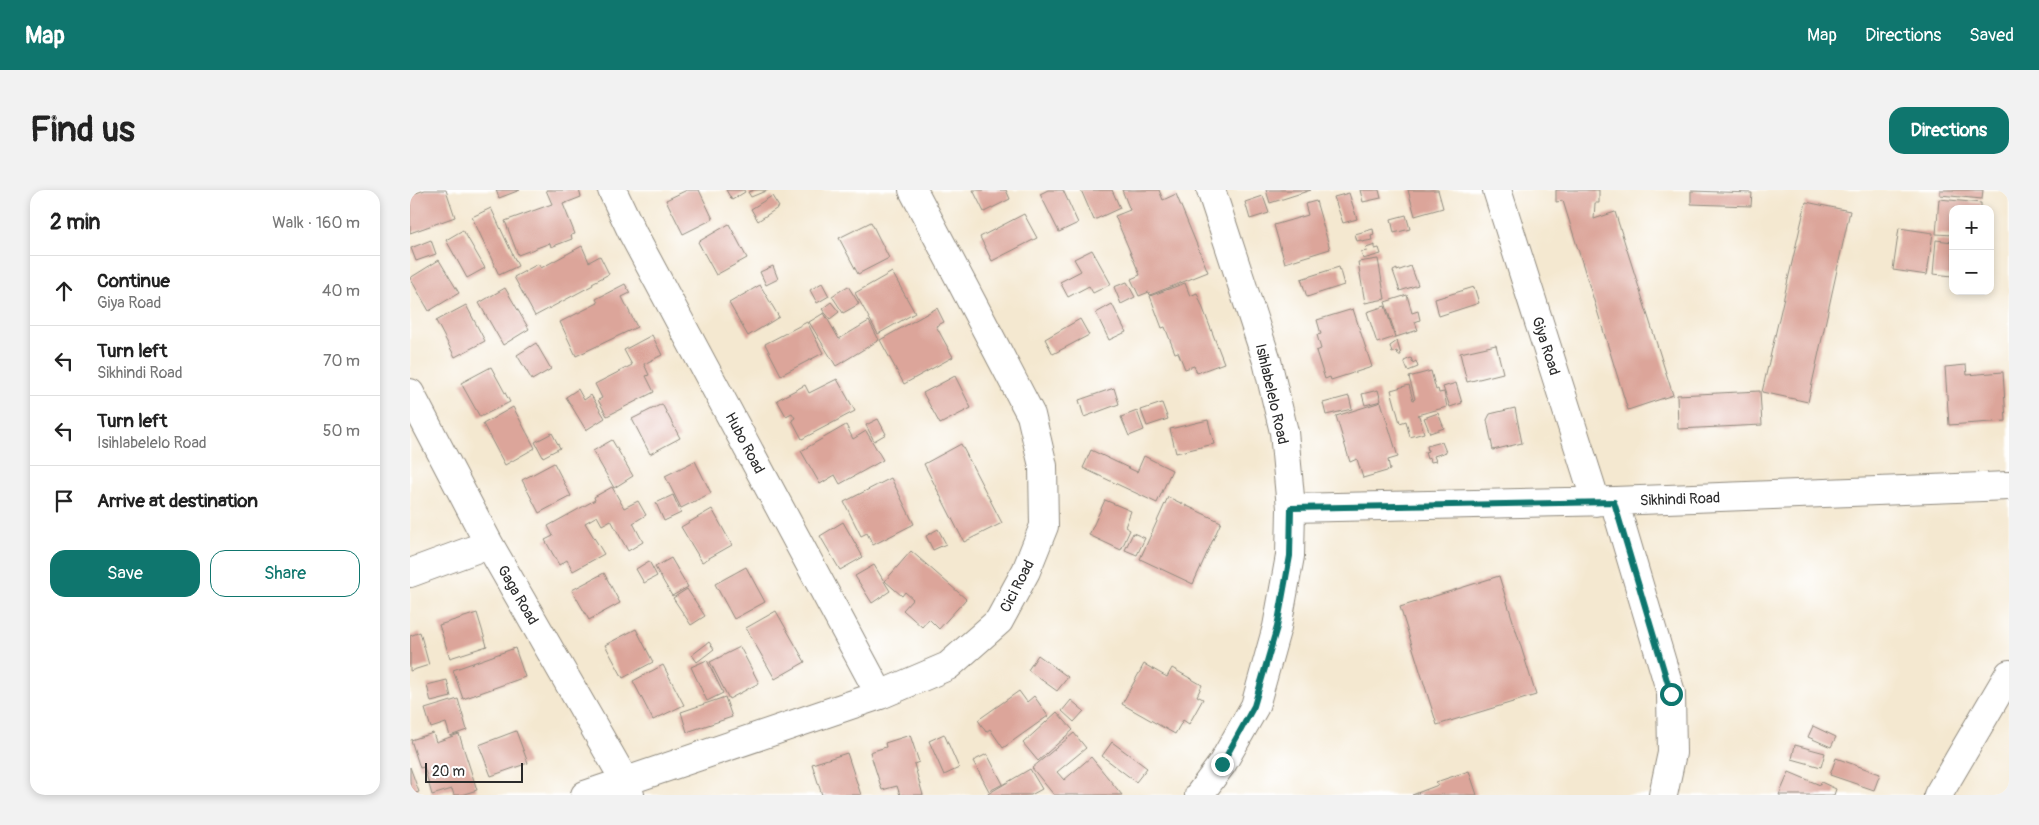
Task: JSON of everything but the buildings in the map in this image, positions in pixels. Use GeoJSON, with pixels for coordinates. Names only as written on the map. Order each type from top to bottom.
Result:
{"type":"FeatureCollection","features":[{"type":"Feature","properties":{"kind":"street","name":"Hubo Road"},"geometry":{"type":"LineString","coordinates":[[612,190],[633,234],[880,695]]}},
{"type":"Feature","properties":{"kind":"street","name":"Cici Road"},"geometry":{"type":"LineString","coordinates":[[585,795],[628,788],[880,695],[948,666],[999,621],[1026,571],[1044,526],[1043,466],[1031,415],[913,190]]}},
{"type":"Feature","properties":{"kind":"street","name":"Isihlabelelo Road"},"geometry":{"type":"LineString","coordinates":[[1199,795],[1222,764],[1254,706],[1279,618],[1290,556],[1291,508],[1284,432],[1267,360],[1212,190]]}},
{"type":"Feature","properties":{"kind":"street","name":"Giya Road"},"geometry":{"type":"LineString","coordinates":[[1497,190],[1671,694],[1672,753],[1663,795]]}},
{"type":"Feature","properties":{"kind":"street","name":"Gaga Road"},"geometry":{"type":"LineString","coordinates":[[410,393],[490,544],[628,788]]}},
{"type":"Feature","properties":{"kind":"street","name":"Sikhindi Road"},"geometry":{"type":"LineString","coordinates":[[1291,508],[1605,502],[2009,486]]}},
{"type":"Feature","properties":{"kind":"street"},"geometry":{"type":"LineString","coordinates":[[410,573],[490,544]]}},
{"type":"Feature","properties":{"kind":"street"},"geometry":{"type":"LineString","coordinates":[[1938,795],[2009,674]]}},
{"type":"Feature","properties":{"kind":"route"},"geometry":{"type":"LineString","coordinates":[[1222,764],[1254,706],[1277,627],[1290,556],[1291,508],[1614,502],[1671,694]]}}]}
